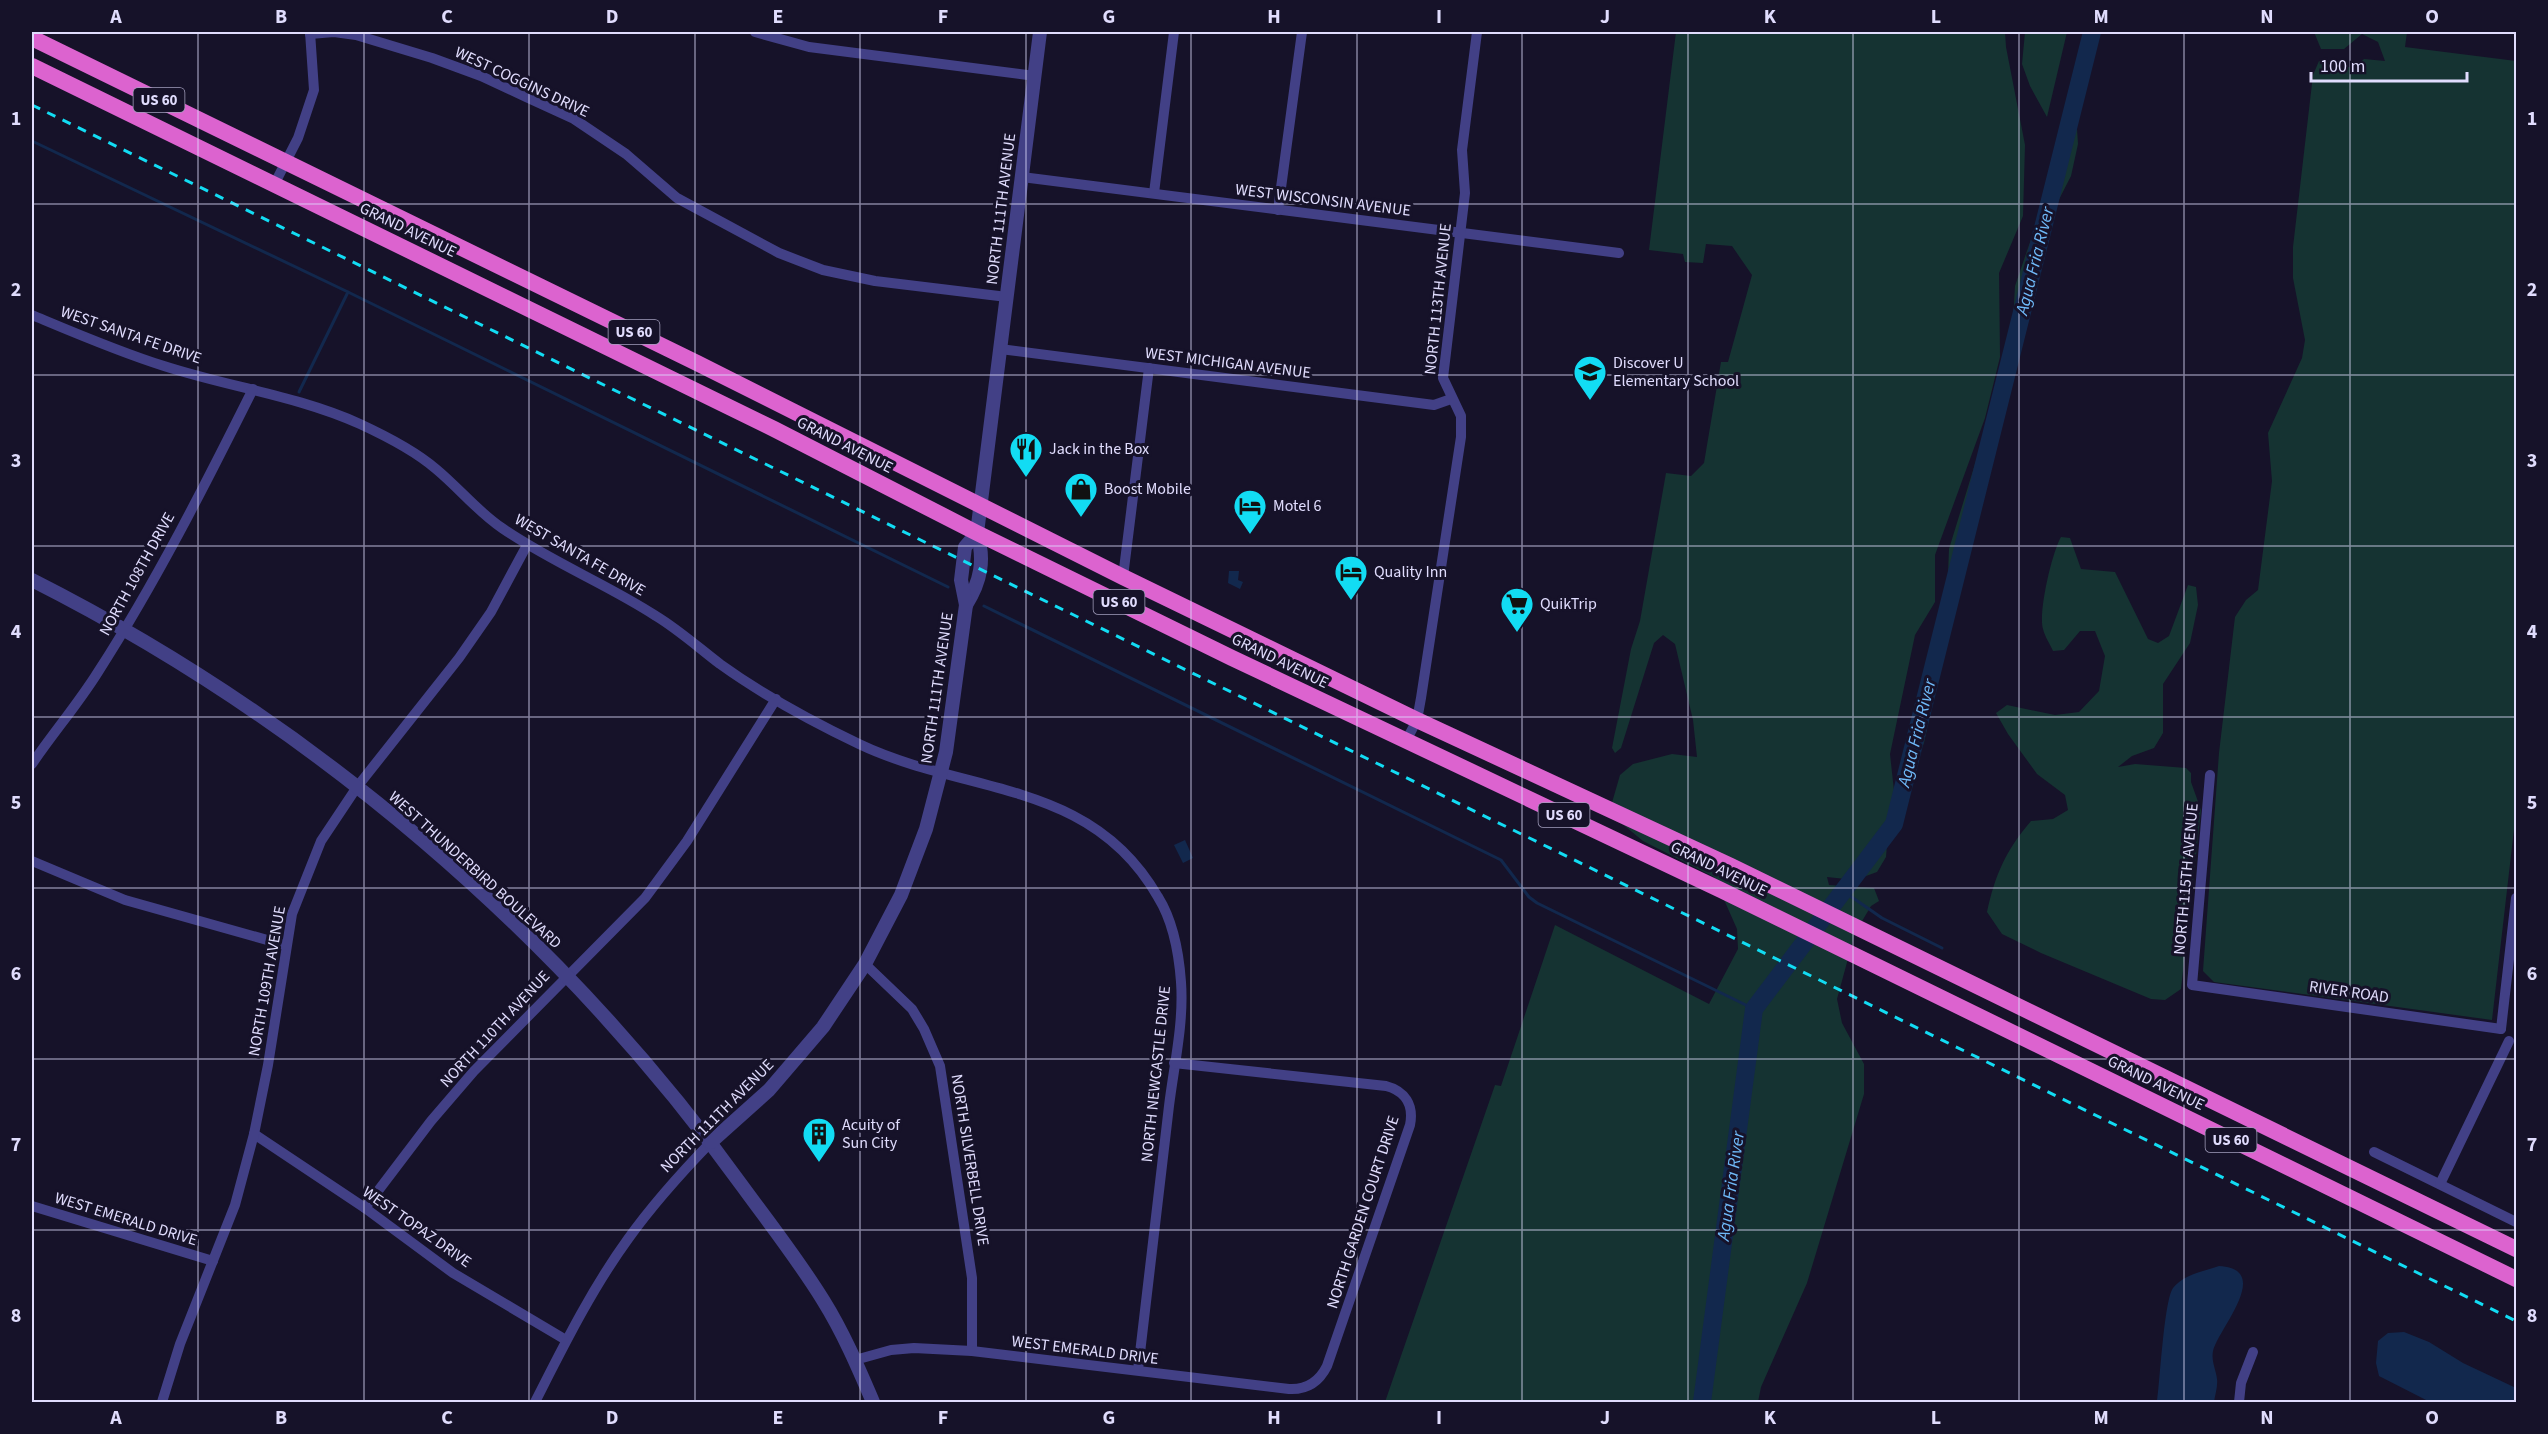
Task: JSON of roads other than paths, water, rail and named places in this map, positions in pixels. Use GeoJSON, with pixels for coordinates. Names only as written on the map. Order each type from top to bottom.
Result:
{"type":"FeatureCollection","features":[{"type":"Feature","properties":{"kind":"highway","name":"GRAND AVENUE"},"geometry":{"type":"LineString","coordinates":[[32,38],[1123,577],[1417,720],[1731,866],[2517,1249]]}},
{"type":"Feature","properties":{"kind":"highway","name":"GRAND AVENUE"},"geometry":{"type":"LineString","coordinates":[[32,66],[774,429],[977,533],[1406,741],[1721,890],[2517,1279]]}},
{"type":"Feature","properties":{"kind":"street"},"geometry":{"type":"LineString","coordinates":[[755,32],[809,47],[1035,76]]}},
{"type":"Feature","properties":{"kind":"street","name":"NORTH 111TH AVENUE"},"geometry":{"type":"LineString","coordinates":[[535,1402],[566,1340],[628,1239],[679,1174],[780,1078],[823,1027],[865,964],[891,915],[914,863],[942,774],[966,605],[978,587],[982,551],[977,533],[1040,32]]}},
{"type":"Feature","properties":{"kind":"street"},"geometry":{"type":"LineString","coordinates":[[1154,194],[1174,32]]}},
{"type":"Feature","properties":{"kind":"street"},"geometry":{"type":"LineString","coordinates":[[1278,210],[1302,32]]}},
{"type":"Feature","properties":{"kind":"street","name":"NORTH 113TH AVENUE"},"geometry":{"type":"LineString","coordinates":[[1406,741],[1417,720],[1461,437],[1462,422],[1443,378],[1465,193],[1462,150],[1477,32]]}},
{"type":"Feature","properties":{"kind":"street"},"geometry":{"type":"LineString","coordinates":[[274,185],[298,138],[314,90],[310,33]]}},
{"type":"Feature","properties":{"kind":"street","name":"WEST COGGINS DRIVE"},"geometry":{"type":"LineString","coordinates":[[310,33],[347,33],[367,38],[459,68],[574,119],[626,154],[677,198],[731,228],[823,270],[875,281],[1007,297]]}},
{"type":"Feature","properties":{"kind":"street","name":"WEST WISCONSIN AVENUE"},"geometry":{"type":"LineString","coordinates":[[1022,177],[1619,253]]}},
{"type":"Feature","properties":{"kind":"street","name":"WEST SANTA FE DRIVE"},"geometry":{"type":"LineString","coordinates":[[32,315],[165,367],[253,389],[343,417],[409,450],[438,470],[496,524],[527,545],[659,617],[722,665],[776,699],[861,745],[942,774]]}},
{"type":"Feature","properties":{"kind":"street","name":"WEST MICHIGAN AVENUE"},"geometry":{"type":"LineString","coordinates":[[1000,349],[1434,405],[1451,399]]}},
{"type":"Feature","properties":{"kind":"street"},"geometry":{"type":"LineString","coordinates":[[1123,577],[1149,368]]}},
{"type":"Feature","properties":{"kind":"street","name":"NORTH 108TH DRIVE"},"geometry":{"type":"LineString","coordinates":[[32,764],[96,675],[125,630],[210,475],[253,389]]}},
{"type":"Feature","properties":{"kind":"street","name":"NORTH 109TH AVENUE"},"geometry":{"type":"LineString","coordinates":[[162,1402],[180,1344],[235,1205],[254,1134],[268,1065],[285,945],[292,914],[321,841],[357,787],[459,658],[491,612],[527,545]]}},
{"type":"Feature","properties":{"kind":"street","name":"WEST THUNDERBIRD BOULEVARD"},"geometry":{"type":"LineString","coordinates":[[32,580],[125,630],[271,722],[357,787],[473,886],[566,977],[653,1071],[711,1142],[824,1300],[855,1360],[873,1402]]}},
{"type":"Feature","properties":{"kind":"street","name":"NORTH 110TH AVENUE"},"geometry":{"type":"LineString","coordinates":[[365,1208],[431,1121],[474,1071],[645,898],[687,841],[776,699]]}},
{"type":"Feature","properties":{"kind":"street","name":"NORTH NEWCASTLE DRIVE"},"geometry":{"type":"LineString","coordinates":[[942,774],[1000,787],[1063,808],[1088,822],[1110,839],[1137,866],[1158,897],[1167,916],[1177,950],[1181,996],[1138,1370]]}},
{"type":"Feature","properties":{"kind":"street","name":"NORTH 115TH AVENUE"},"geometry":{"type":"LineString","coordinates":[[2192,985],[2210,775]]}},
{"type":"Feature","properties":{"kind":"street"},"geometry":{"type":"LineString","coordinates":[[32,861],[125,900],[285,945]]}},
{"type":"Feature","properties":{"kind":"street"},"geometry":{"type":"LineString","coordinates":[[2440,1184],[2513,1043],[2501,1029],[2517,898]]}},
{"type":"Feature","properties":{"kind":"street","name":"NORTH SILVERBELL DRIVE"},"geometry":{"type":"LineString","coordinates":[[865,964],[912,1009],[924,1029],[940,1066],[972,1278],[974,1308],[972,1351]]}},
{"type":"Feature","properties":{"kind":"street","name":"RIVER ROAD"},"geometry":{"type":"LineString","coordinates":[[2192,985],[2501,1029]]}},
{"type":"Feature","properties":{"kind":"street","name":"NORTH GARDEN COURT DRIVE"},"geometry":{"type":"LineString","coordinates":[[1174,1063],[1386,1086],[1397,1090],[1408,1100],[1411,1111],[1410,1125],[1327,1366],[1312,1385]]}},
{"type":"Feature","properties":{"kind":"street","name":"WEST TOPAZ DRIVE"},"geometry":{"type":"LineString","coordinates":[[254,1134],[365,1208],[453,1273],[566,1340]]}},
{"type":"Feature","properties":{"kind":"street"},"geometry":{"type":"LineString","coordinates":[[2374,1152],[2517,1222]]}},
{"type":"Feature","properties":{"kind":"street","name":"WEST EMERALD DRIVE"},"geometry":{"type":"LineString","coordinates":[[32,1206],[213,1261]]}},
{"type":"Feature","properties":{"kind":"street","name":"WEST EMERALD DRIVE"},"geometry":{"type":"LineString","coordinates":[[855,1360],[891,1350],[914,1347],[972,1351],[1289,1389],[1300,1389],[1312,1385]]}},
{"type":"Feature","properties":{"kind":"street"},"geometry":{"type":"LineString","coordinates":[[2239,1402],[2241,1383],[2253,1352]]}},
{"type":"Feature","properties":{"kind":"water"},"geometry":{"type":"Polygon","coordinates":[[[1229,571],[1239,571],[1238,580],[1243,582],[1240,589],[1228,583],[1229,571]]]}},
{"type":"Feature","properties":{"kind":"water"},"geometry":{"type":"Polygon","coordinates":[[[1185,840],[1193,858],[1183,863],[1174,845],[1185,840]]]}},
{"type":"Feature","properties":{"kind":"water"},"geometry":{"type":"Polygon","coordinates":[[[2219,1266],[2235,1270],[2242,1277],[2243,1288],[2213,1351],[2217,1382],[2214,1402],[2157,1402],[2167,1308],[2173,1288],[2188,1277],[2219,1266]]]}},
{"type":"Feature","properties":{"kind":"water"},"geometry":{"type":"Polygon","coordinates":[[[2404,1332],[2429,1342],[2463,1363],[2516,1388],[2516,1402],[2430,1402],[2379,1376],[2376,1363],[2378,1341],[2388,1333],[2404,1332]]]}},
{"type":"Feature","properties":{"kind":"waterway","name":"Agua Fria River"},"geometry":{"type":"LineString","coordinates":[[1702,1402],[1754,1009],[1894,824],[2092,32]]}},
{"type":"Feature","properties":{"kind":"waterway"},"geometry":{"type":"LineString","coordinates":[[32,141],[348,292],[948,587]]}},
{"type":"Feature","properties":{"kind":"waterway"},"geometry":{"type":"LineString","coordinates":[[299,392],[348,292]]}},
{"type":"Feature","properties":{"kind":"waterway"},"geometry":{"type":"LineString","coordinates":[[984,606],[1501,860],[1529,897],[1537,903],[1754,1009]]}},
{"type":"Feature","properties":{"kind":"waterway"},"geometry":{"type":"LineString","coordinates":[[1843,891],[1882,918],[1942,948]]}},
{"type":"Feature","properties":{"kind":"railway"},"geometry":{"type":"LineString","coordinates":[[32,105],[2516,1321]]}},
{"type":"Feature","properties":{"kind":"place","name":"Discover U Elementary School"},"geometry":{"type":"Point","coordinates":[1590,401]}},
{"type":"Feature","properties":{"kind":"place","name":"Jack in the Box"},"geometry":{"type":"Point","coordinates":[1026,478]}},
{"type":"Feature","properties":{"kind":"place","name":"Boost Mobile"},"geometry":{"type":"Point","coordinates":[1081,518]}},
{"type":"Feature","properties":{"kind":"place","name":"Motel 6"},"geometry":{"type":"Point","coordinates":[1250,535]}},
{"type":"Feature","properties":{"kind":"place","name":"Quality Inn"},"geometry":{"type":"Point","coordinates":[1351,601]}},
{"type":"Feature","properties":{"kind":"place","name":"QuikTrip"},"geometry":{"type":"Point","coordinates":[1517,633]}},
{"type":"Feature","properties":{"kind":"place","name":"Acuity of Sun City"},"geometry":{"type":"Point","coordinates":[819,1163]}}]}
